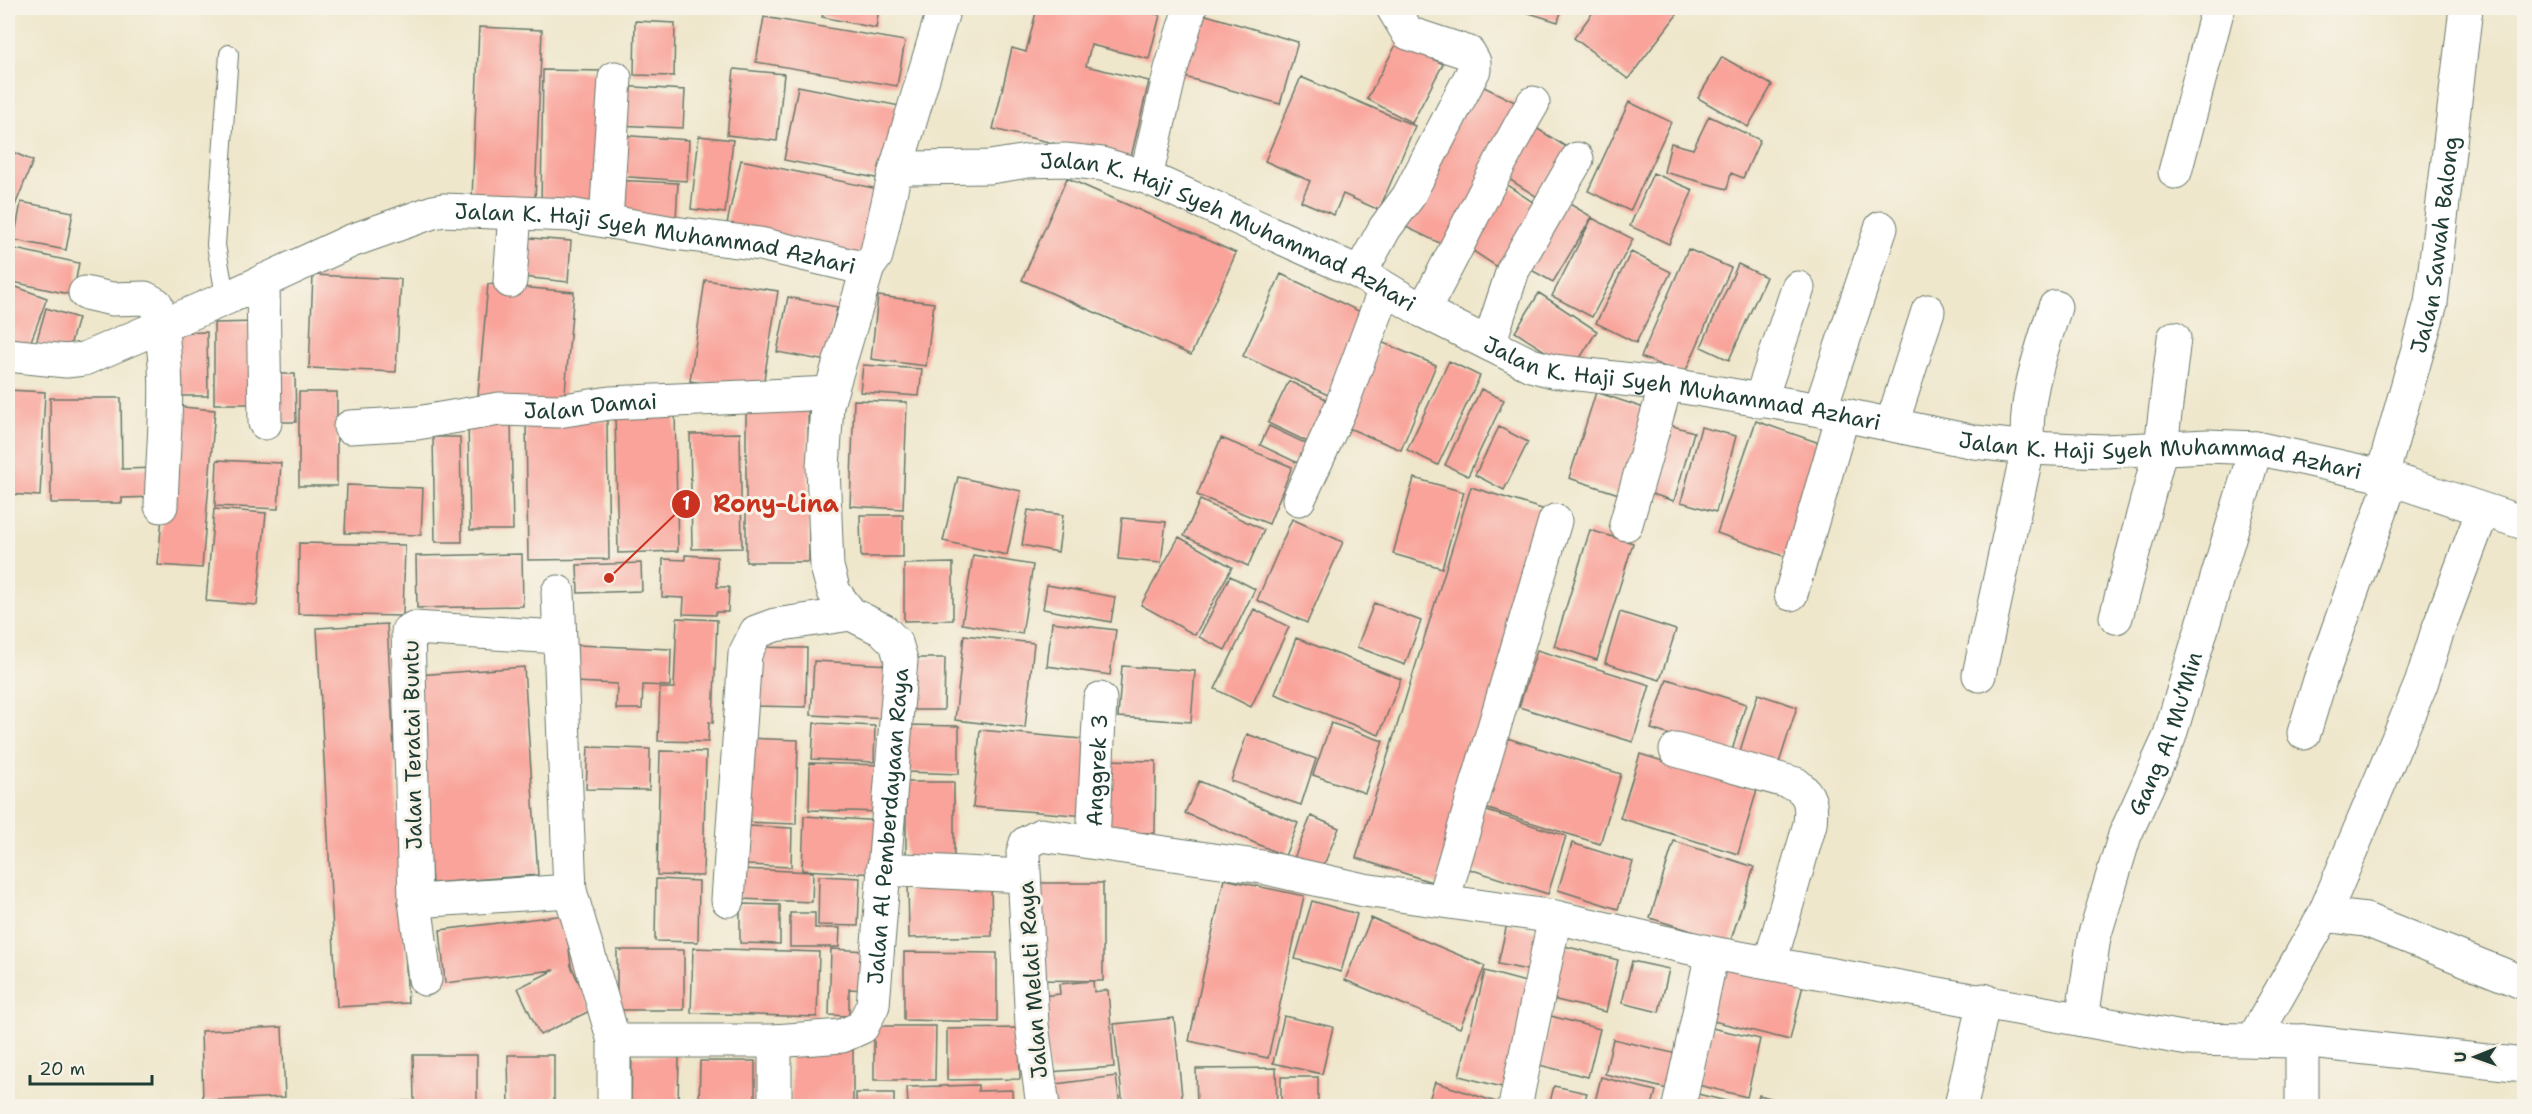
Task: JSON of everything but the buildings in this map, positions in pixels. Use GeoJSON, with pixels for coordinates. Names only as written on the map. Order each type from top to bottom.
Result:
{"type":"FeatureCollection","features":[{"type":"Feature","properties":{"kind":"street"},"geometry":{"type":"LineString","coordinates":[[895,172],[944,8]]}},
{"type":"Feature","properties":{"kind":"street"},"geometry":{"type":"LineString","coordinates":[[1146,177],[1171,69],[1190,8]]}},
{"type":"Feature","properties":{"kind":"street"},"geometry":{"type":"LineString","coordinates":[[1299,499],[1341,407],[1385,228],[1408,197],[1474,70],[1474,62],[1469,53],[1408,33],[1393,8]]}},
{"type":"Feature","properties":{"kind":"street"},"geometry":{"type":"LineString","coordinates":[[2175,172],[2218,8]]}},
{"type":"Feature","properties":{"kind":"street","name":"Jalan Sawah Balong"},"geometry":{"type":"LineString","coordinates":[[2304,733],[2387,477],[2431,303],[2466,8]]}},
{"type":"Feature","properties":{"kind":"street"},"geometry":{"type":"LineString","coordinates":[[606,221],[615,78]]}},
{"type":"Feature","properties":{"kind":"street"},"geometry":{"type":"LineString","coordinates":[[1423,311],[1470,224],[1491,175],[1533,103]]}},
{"type":"Feature","properties":{"kind":"street"},"geometry":{"type":"LineString","coordinates":[[1489,344],[1513,270],[1577,159]]}},
{"type":"Feature","properties":{"kind":"street","name":"Jalan K. Haji Syeh Muhammad Azhari"},"geometry":{"type":"LineString","coordinates":[[8,355],[66,361],[84,359],[162,327],[351,241],[433,212],[570,215],[674,234],[760,244],[858,267],[868,267],[876,256],[895,172],[908,168],[990,167],[1028,161],[1065,160],[1102,164],[1146,177],[1372,281],[1423,311],[1531,365],[1553,372],[1666,384],[1832,412],[1975,442],[2028,448],[2105,451],[2161,447],[2256,448],[2387,477],[2524,523]]}},
{"type":"Feature","properties":{"kind":"street"},"geometry":{"type":"LineString","coordinates":[[510,281],[515,213]]}},
{"type":"Feature","properties":{"kind":"street"},"geometry":{"type":"LineString","coordinates":[[1791,594],[1832,412],[1881,228]]}},
{"type":"Feature","properties":{"kind":"street","name":"Jalan Al Pemberdayaan Raya"},"geometry":{"type":"LineString","coordinates":[[614,1041],[775,1041],[842,1036],[861,1027],[873,1005],[901,660],[896,643],[883,630],[851,614],[834,592],[827,567],[823,467],[830,393],[868,267]]}},
{"type":"Feature","properties":{"kind":"street"},"geometry":{"type":"LineString","coordinates":[[263,282],[265,423]]}},
{"type":"Feature","properties":{"kind":"street"},"geometry":{"type":"LineString","coordinates":[[1760,401],[1798,288]]}},
{"type":"Feature","properties":{"kind":"street"},"geometry":{"type":"LineString","coordinates":[[85,293],[112,299],[145,298],[156,304],[162,327],[164,368],[161,506]]}},
{"type":"Feature","properties":{"kind":"street"},"geometry":{"type":"LineString","coordinates":[[1979,675],[2028,448],[2025,423],[2039,360],[2055,307]]}},
{"type":"Feature","properties":{"kind":"street"},"geometry":{"type":"LineString","coordinates":[[1892,424],[1928,311]]}},
{"type":"Feature","properties":{"kind":"street"},"geometry":{"type":"LineString","coordinates":[[2116,617],[2161,447],[2174,338]]}},
{"type":"Feature","properties":{"kind":"street"},"geometry":{"type":"LineString","coordinates":[[1626,524],[1666,384]]}},
{"type":"Feature","properties":{"kind":"street","name":"Jalan Damai"},"geometry":{"type":"LineString","coordinates":[[350,427],[417,423],[500,409],[558,411],[610,403],[830,393]]}},
{"type":"Feature","properties":{"kind":"street","name":"Gang Al Mu’Min"},"geometry":{"type":"LineString","coordinates":[[2082,1020],[2094,937],[2125,835],[2169,738],[2256,448]]}},
{"type":"Feature","properties":{"kind":"street"},"geometry":{"type":"LineString","coordinates":[[2253,1040],[2324,915],[2421,684],[2437,633],[2483,510]]}},
{"type":"Feature","properties":{"kind":"street"},"geometry":{"type":"LineString","coordinates":[[1443,900],[1555,521]]}},
{"type":"Feature","properties":{"kind":"street"},"geometry":{"type":"LineString","coordinates":[[558,592],[558,637],[570,891],[614,1041],[614,1107]]}},
{"type":"Feature","properties":{"kind":"street"},"geometry":{"type":"LineString","coordinates":[[728,900],[745,654],[756,632],[775,625],[851,614]]}},
{"type":"Feature","properties":{"kind":"street","name":"Jalan Teratai Buntu"},"geometry":{"type":"LineString","coordinates":[[425,979],[415,901],[408,630],[414,628],[558,637]]}},
{"type":"Feature","properties":{"kind":"street","name":"Anggrek 3"},"geometry":{"type":"LineString","coordinates":[[1093,842],[1100,699]]}},
{"type":"Feature","properties":{"kind":"street"},"geometry":{"type":"LineString","coordinates":[[1676,750],[1796,784],[1807,792],[1812,806],[1810,824],[1770,963]]}},
{"type":"Feature","properties":{"kind":"street"},"geometry":{"type":"LineString","coordinates":[[883,869],[1024,864],[1026,843],[1041,835],[1262,867],[1364,890],[1556,916],[1712,953],[1984,1000],[2188,1039],[2302,1041],[2524,1065]]}},
{"type":"Feature","properties":{"kind":"street","name":"Jalan Melati Raya"},"geometry":{"type":"LineString","coordinates":[[1024,864],[1032,1025],[1043,1107]]}},
{"type":"Feature","properties":{"kind":"street"},"geometry":{"type":"LineString","coordinates":[[415,901],[570,891]]}},
{"type":"Feature","properties":{"kind":"street"},"geometry":{"type":"LineString","coordinates":[[2324,915],[2366,920],[2524,983]]}},
{"type":"Feature","properties":{"kind":"street"},"geometry":{"type":"LineString","coordinates":[[1515,1107],[1556,916]]}},
{"type":"Feature","properties":{"kind":"street"},"geometry":{"type":"LineString","coordinates":[[1679,1107],[1712,953]]}},
{"type":"Feature","properties":{"kind":"street"},"geometry":{"type":"LineString","coordinates":[[1961,1107],[1984,1000]]}},
{"type":"Feature","properties":{"kind":"street"},"geometry":{"type":"LineString","coordinates":[[775,1041],[775,1107]]}},
{"type":"Feature","properties":{"kind":"street"},"geometry":{"type":"LineString","coordinates":[[2302,1041],[2302,1107]]}},
{"type":"Feature","properties":{"kind":"lane"},"geometry":{"type":"LineString","coordinates":[[229,54],[216,246],[223,284],[229,297]]}},
{"type":"Feature","properties":{"kind":"place","name":"Rony-Lina"},"geometry":{"type":"Point","coordinates":[609,578]}}]}
